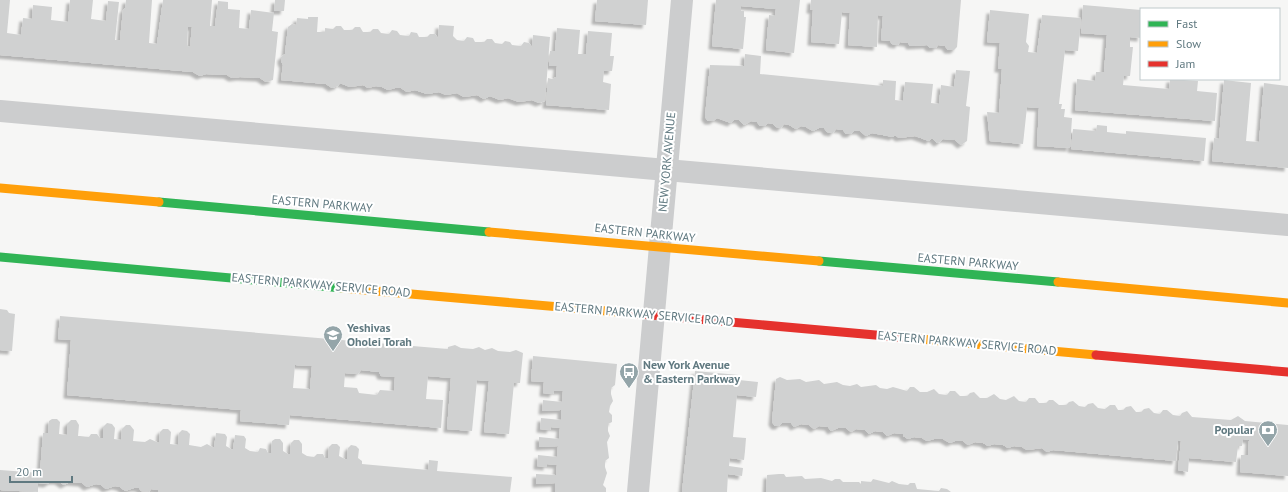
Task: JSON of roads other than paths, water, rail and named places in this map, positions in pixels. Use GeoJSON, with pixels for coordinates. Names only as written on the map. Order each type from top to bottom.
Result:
{"type":"FeatureCollection","features":[{"type":"Feature","properties":{"kind":"main road","name":"EASTERN PARKWAY"},"geometry":{"type":"LineString","coordinates":[[0,188],[1288,303]]}},
{"type":"Feature","properties":{"kind":"main road","name":"EASTERN PARKWAY SERVICE ROAD"},"geometry":{"type":"LineString","coordinates":[[0,257],[1288,372]]}},
{"type":"Feature","properties":{"kind":"street","name":"NEW YORK AVENUE"},"geometry":{"type":"LineString","coordinates":[[638,492],[682,0]]}},
{"type":"Feature","properties":{"kind":"street"},"geometry":{"type":"LineString","coordinates":[[0,111],[1288,225]]}},
{"type":"Feature","properties":{"kind":"place","name":"Yeshivas Oholei Torah"},"geometry":{"type":"Point","coordinates":[333,352]}},
{"type":"Feature","properties":{"kind":"place","name":"New York Avenue & Eastern Parkway"},"geometry":{"type":"Point","coordinates":[629,389]}},
{"type":"Feature","properties":{"kind":"place","name":"Popular"},"geometry":{"type":"Point","coordinates":[1268,447]}}]}
